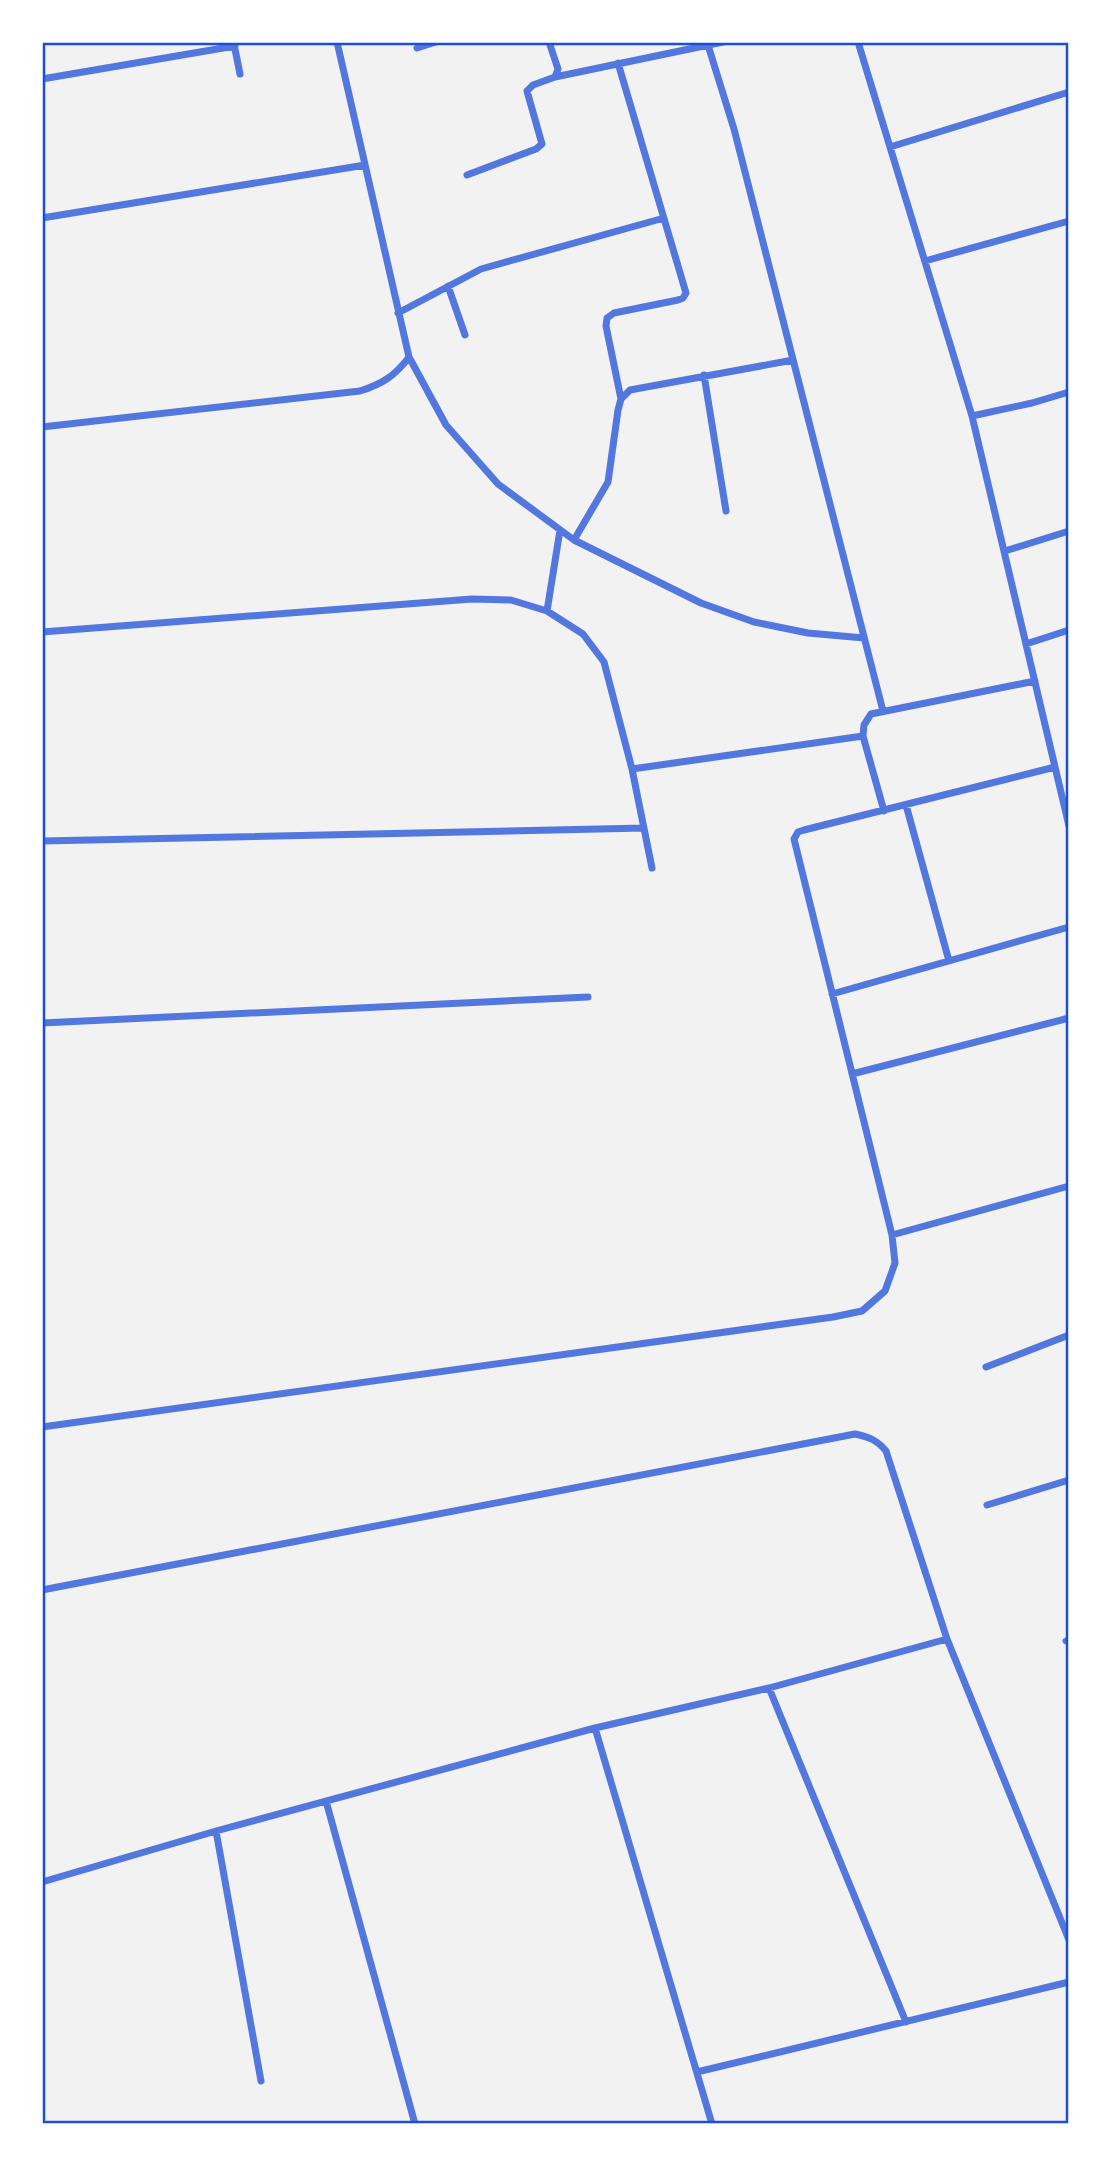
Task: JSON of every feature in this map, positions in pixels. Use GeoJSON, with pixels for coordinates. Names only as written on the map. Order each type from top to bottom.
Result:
{"type":"FeatureCollection","features":[{"type":"Feature","properties":{"kind":"street"},"geometry":{"type":"LineString","coordinates":[[337,42],[409,357],[446,425],[489,474],[498,484],[574,540],[701,603],[754,622],[808,633],[864,638]]}},
{"type":"Feature","properties":{"kind":"street"},"geometry":{"type":"LineString","coordinates":[[417,48],[436,42]]}},
{"type":"Feature","properties":{"kind":"street"},"geometry":{"type":"LineString","coordinates":[[549,42],[557,62],[555,76]]}},
{"type":"Feature","properties":{"kind":"street"},"geometry":{"type":"LineString","coordinates":[[467,174],[540,147],[542,139],[527,91],[533,85],[555,76],[723,42]]}},
{"type":"Feature","properties":{"kind":"street"},"geometry":{"type":"LineString","coordinates":[[858,42],[972,416],[1055,767],[1067,806],[1069,826]]}},
{"type":"Feature","properties":{"kind":"street"},"geometry":{"type":"LineString","coordinates":[[42,79],[234,44],[240,74]]}},
{"type":"Feature","properties":{"kind":"street"},"geometry":{"type":"LineString","coordinates":[[708,44],[734,129],[883,711]]}},
{"type":"Feature","properties":{"kind":"street"},"geometry":{"type":"LineString","coordinates":[[574,540],[608,482],[621,399],[607,318],[614,313],[678,300],[686,293],[618,63]]}},
{"type":"Feature","properties":{"kind":"street"},"geometry":{"type":"LineString","coordinates":[[890,147],[1069,92]]}},
{"type":"Feature","properties":{"kind":"street"},"geometry":{"type":"LineString","coordinates":[[42,218],[365,165]]}},
{"type":"Feature","properties":{"kind":"street"},"geometry":{"type":"LineString","coordinates":[[398,313],[481,269],[664,218]]}},
{"type":"Feature","properties":{"kind":"street"},"geometry":{"type":"LineString","coordinates":[[925,261],[1069,221]]}},
{"type":"Feature","properties":{"kind":"street"},"geometry":{"type":"LineString","coordinates":[[448,286],[465,335]]}},
{"type":"Feature","properties":{"kind":"street"},"geometry":{"type":"LineString","coordinates":[[42,427],[360,391],[380,385],[396,374],[409,357]]}},
{"type":"Feature","properties":{"kind":"street"},"geometry":{"type":"LineString","coordinates":[[621,399],[630,390],[642,386],[793,360]]}},
{"type":"Feature","properties":{"kind":"street"},"geometry":{"type":"LineString","coordinates":[[704,375],[726,511]]}},
{"type":"Feature","properties":{"kind":"street"},"geometry":{"type":"LineString","coordinates":[[972,416],[1069,392]]}},
{"type":"Feature","properties":{"kind":"street"},"geometry":{"type":"LineString","coordinates":[[547,611],[560,530]]}},
{"type":"Feature","properties":{"kind":"street"},"geometry":{"type":"LineString","coordinates":[[1005,551],[1069,531]]}},
{"type":"Feature","properties":{"kind":"street"},"geometry":{"type":"LineString","coordinates":[[42,632],[472,598],[511,600],[547,611],[583,634],[604,662],[632,769],[652,868]]}},
{"type":"Feature","properties":{"kind":"street"},"geometry":{"type":"LineString","coordinates":[[1026,644],[1069,630]]}},
{"type":"Feature","properties":{"kind":"street"},"geometry":{"type":"LineString","coordinates":[[884,811],[863,736],[864,725],[871,715],[1035,681]]}},
{"type":"Feature","properties":{"kind":"street"},"geometry":{"type":"LineString","coordinates":[[632,769],[863,736]]}},
{"type":"Feature","properties":{"kind":"street"},"geometry":{"type":"LineString","coordinates":[[42,1427],[862,1311],[885,1291],[895,1263],[892,1235],[794,839],[798,832],[1055,767]]}},
{"type":"Feature","properties":{"kind":"street"},"geometry":{"type":"LineString","coordinates":[[906,805],[949,961]]}},
{"type":"Feature","properties":{"kind":"street"},"geometry":{"type":"LineString","coordinates":[[42,841],[644,828]]}},
{"type":"Feature","properties":{"kind":"street"},"geometry":{"type":"LineString","coordinates":[[832,994],[1069,927]]}},
{"type":"Feature","properties":{"kind":"street"},"geometry":{"type":"LineString","coordinates":[[42,1023],[587,997]]}},
{"type":"Feature","properties":{"kind":"street"},"geometry":{"type":"LineString","coordinates":[[852,1074],[1069,1018]]}},
{"type":"Feature","properties":{"kind":"street"},"geometry":{"type":"LineString","coordinates":[[892,1235],[1069,1186]]}},
{"type":"Feature","properties":{"kind":"street"},"geometry":{"type":"LineString","coordinates":[[986,1367],[1069,1335]]}},
{"type":"Feature","properties":{"kind":"street"},"geometry":{"type":"LineString","coordinates":[[42,1590],[855,1434],[877,1441],[886,1451],[947,1639],[1069,1940]]}},
{"type":"Feature","properties":{"kind":"street"},"geometry":{"type":"LineString","coordinates":[[987,1505],[1069,1480]]}},
{"type":"Feature","properties":{"kind":"street"},"geometry":{"type":"LineString","coordinates":[[42,1882],[216,1831],[595,1728],[769,1688],[947,1639]]}},
{"type":"Feature","properties":{"kind":"street"},"geometry":{"type":"LineString","coordinates":[[769,1688],[906,2022]]}},
{"type":"Feature","properties":{"kind":"street"},"geometry":{"type":"LineString","coordinates":[[595,1728],[712,2124]]}},
{"type":"Feature","properties":{"kind":"street"},"geometry":{"type":"LineString","coordinates":[[326,1801],[415,2124]]}},
{"type":"Feature","properties":{"kind":"street"},"geometry":{"type":"LineString","coordinates":[[216,1831],[261,2081]]}},
{"type":"Feature","properties":{"kind":"street"},"geometry":{"type":"LineString","coordinates":[[697,2072],[1069,1982]]}}]}
